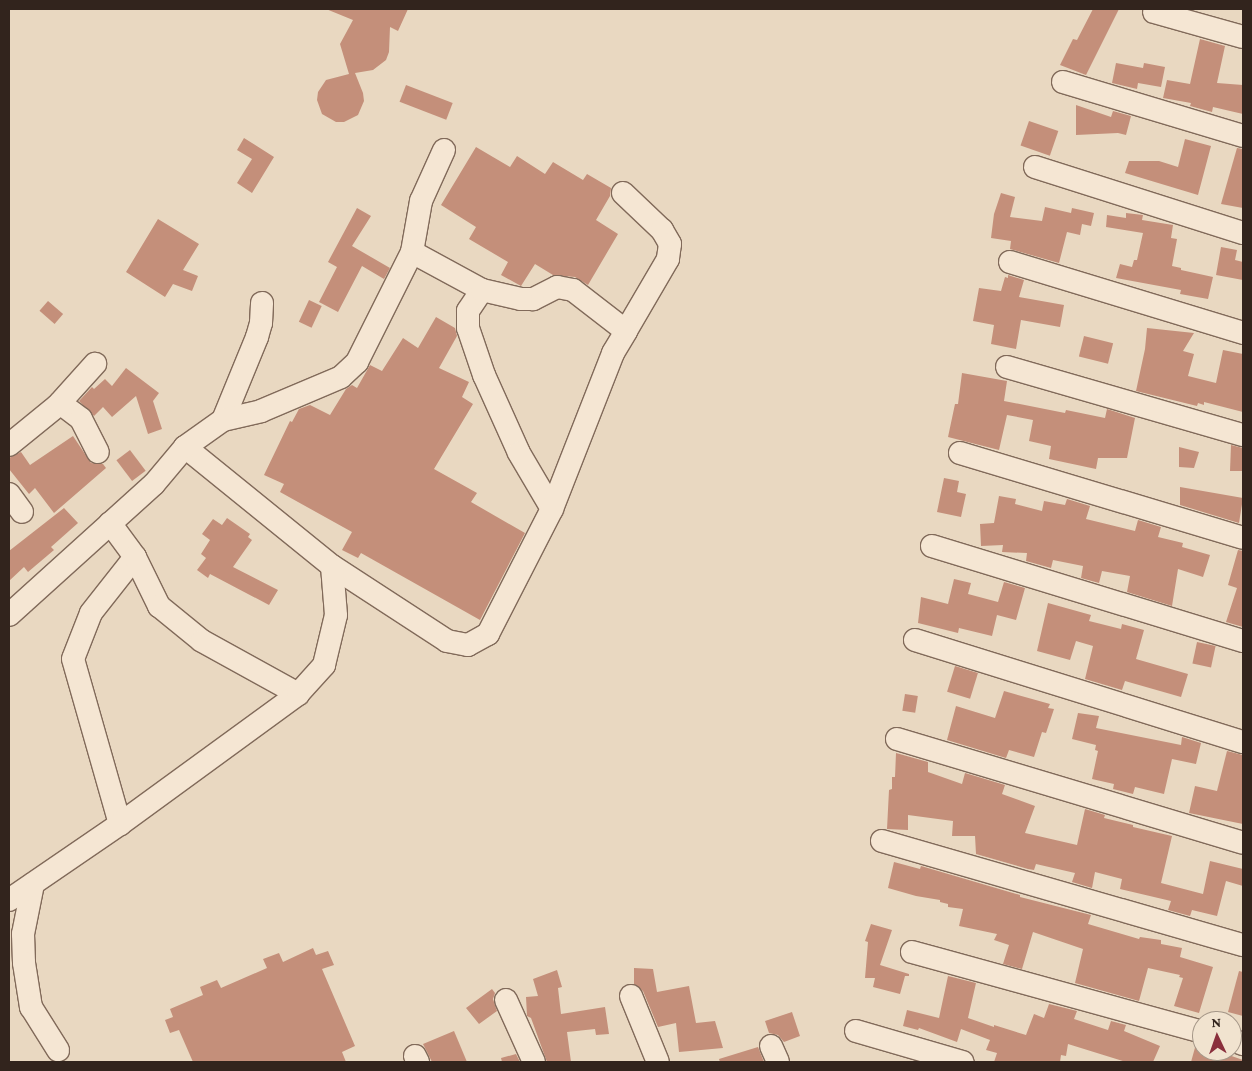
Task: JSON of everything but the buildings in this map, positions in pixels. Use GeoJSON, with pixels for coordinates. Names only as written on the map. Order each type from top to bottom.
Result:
{"type":"FeatureCollection","features":[{"type":"Feature","properties":{"kind":"street"},"geometry":{"type":"LineString","coordinates":[[1154,12],[1243,37]]}},
{"type":"Feature","properties":{"kind":"street"},"geometry":{"type":"LineString","coordinates":[[1063,82],[1243,136]]}},
{"type":"Feature","properties":{"kind":"street"},"geometry":{"type":"LineString","coordinates":[[9,615],[154,484],[185,447],[223,420],[261,410],[341,377],[357,362],[402,276],[412,252],[421,201],[444,150]]}},
{"type":"Feature","properties":{"kind":"street"},"geometry":{"type":"LineString","coordinates":[[1035,167],[1243,233]]}},
{"type":"Feature","properties":{"kind":"street"},"geometry":{"type":"LineString","coordinates":[[185,447],[332,566],[447,641],[468,645],[488,634],[552,509],[613,353],[668,259],[670,244],[662,230],[623,193]]}},
{"type":"Feature","properties":{"kind":"street"},"geometry":{"type":"LineString","coordinates":[[412,252],[482,290],[521,299],[533,299],[557,287],[573,290],[626,331]]}},
{"type":"Feature","properties":{"kind":"street"},"geometry":{"type":"LineString","coordinates":[[1010,262],[1243,333]]}},
{"type":"Feature","properties":{"kind":"street"},"geometry":{"type":"LineString","coordinates":[[482,290],[468,311],[468,328],[484,375],[519,453],[552,509]]}},
{"type":"Feature","properties":{"kind":"street"},"geometry":{"type":"LineString","coordinates":[[223,420],[257,337],[261,323],[262,303]]}},
{"type":"Feature","properties":{"kind":"street"},"geometry":{"type":"LineString","coordinates":[[9,446],[60,403],[95,364]]}},
{"type":"Feature","properties":{"kind":"street"},"geometry":{"type":"LineString","coordinates":[[1007,366],[1243,435]]}},
{"type":"Feature","properties":{"kind":"street"},"geometry":{"type":"LineString","coordinates":[[60,403],[81,419],[98,452]]}},
{"type":"Feature","properties":{"kind":"street"},"geometry":{"type":"LineString","coordinates":[[960,453],[1243,538]]}},
{"type":"Feature","properties":{"kind":"street"},"geometry":{"type":"LineString","coordinates":[[110,523],[135,557],[159,606],[202,641],[298,694]]}},
{"type":"Feature","properties":{"kind":"street"},"geometry":{"type":"LineString","coordinates":[[932,546],[1243,641]]}},
{"type":"Feature","properties":{"kind":"street"},"geometry":{"type":"LineString","coordinates":[[120,824],[73,660],[92,613],[135,557]]}},
{"type":"Feature","properties":{"kind":"street"},"geometry":{"type":"LineString","coordinates":[[9,900],[120,824],[298,694],[324,665],[336,615],[332,566]]}},
{"type":"Feature","properties":{"kind":"street"},"geometry":{"type":"LineString","coordinates":[[915,640],[1243,742]]}},
{"type":"Feature","properties":{"kind":"street"},"geometry":{"type":"LineString","coordinates":[[897,739],[1243,843]]}},
{"type":"Feature","properties":{"kind":"street"},"geometry":{"type":"LineString","coordinates":[[882,841],[1243,945]]}},
{"type":"Feature","properties":{"kind":"street"},"geometry":{"type":"LineString","coordinates":[[33,884],[23,934],[24,963],[32,1007],[58,1050]]}},
{"type":"Feature","properties":{"kind":"street"},"geometry":{"type":"LineString","coordinates":[[912,952],[1192,1029]]}},
{"type":"Feature","properties":{"kind":"street"},"geometry":{"type":"LineString","coordinates":[[631,996],[658,1062]]}},
{"type":"Feature","properties":{"kind":"street"},"geometry":{"type":"LineString","coordinates":[[506,1000],[534,1062]]}},
{"type":"Feature","properties":{"kind":"street"},"geometry":{"type":"LineString","coordinates":[[856,1031],[963,1062]]}}]}
